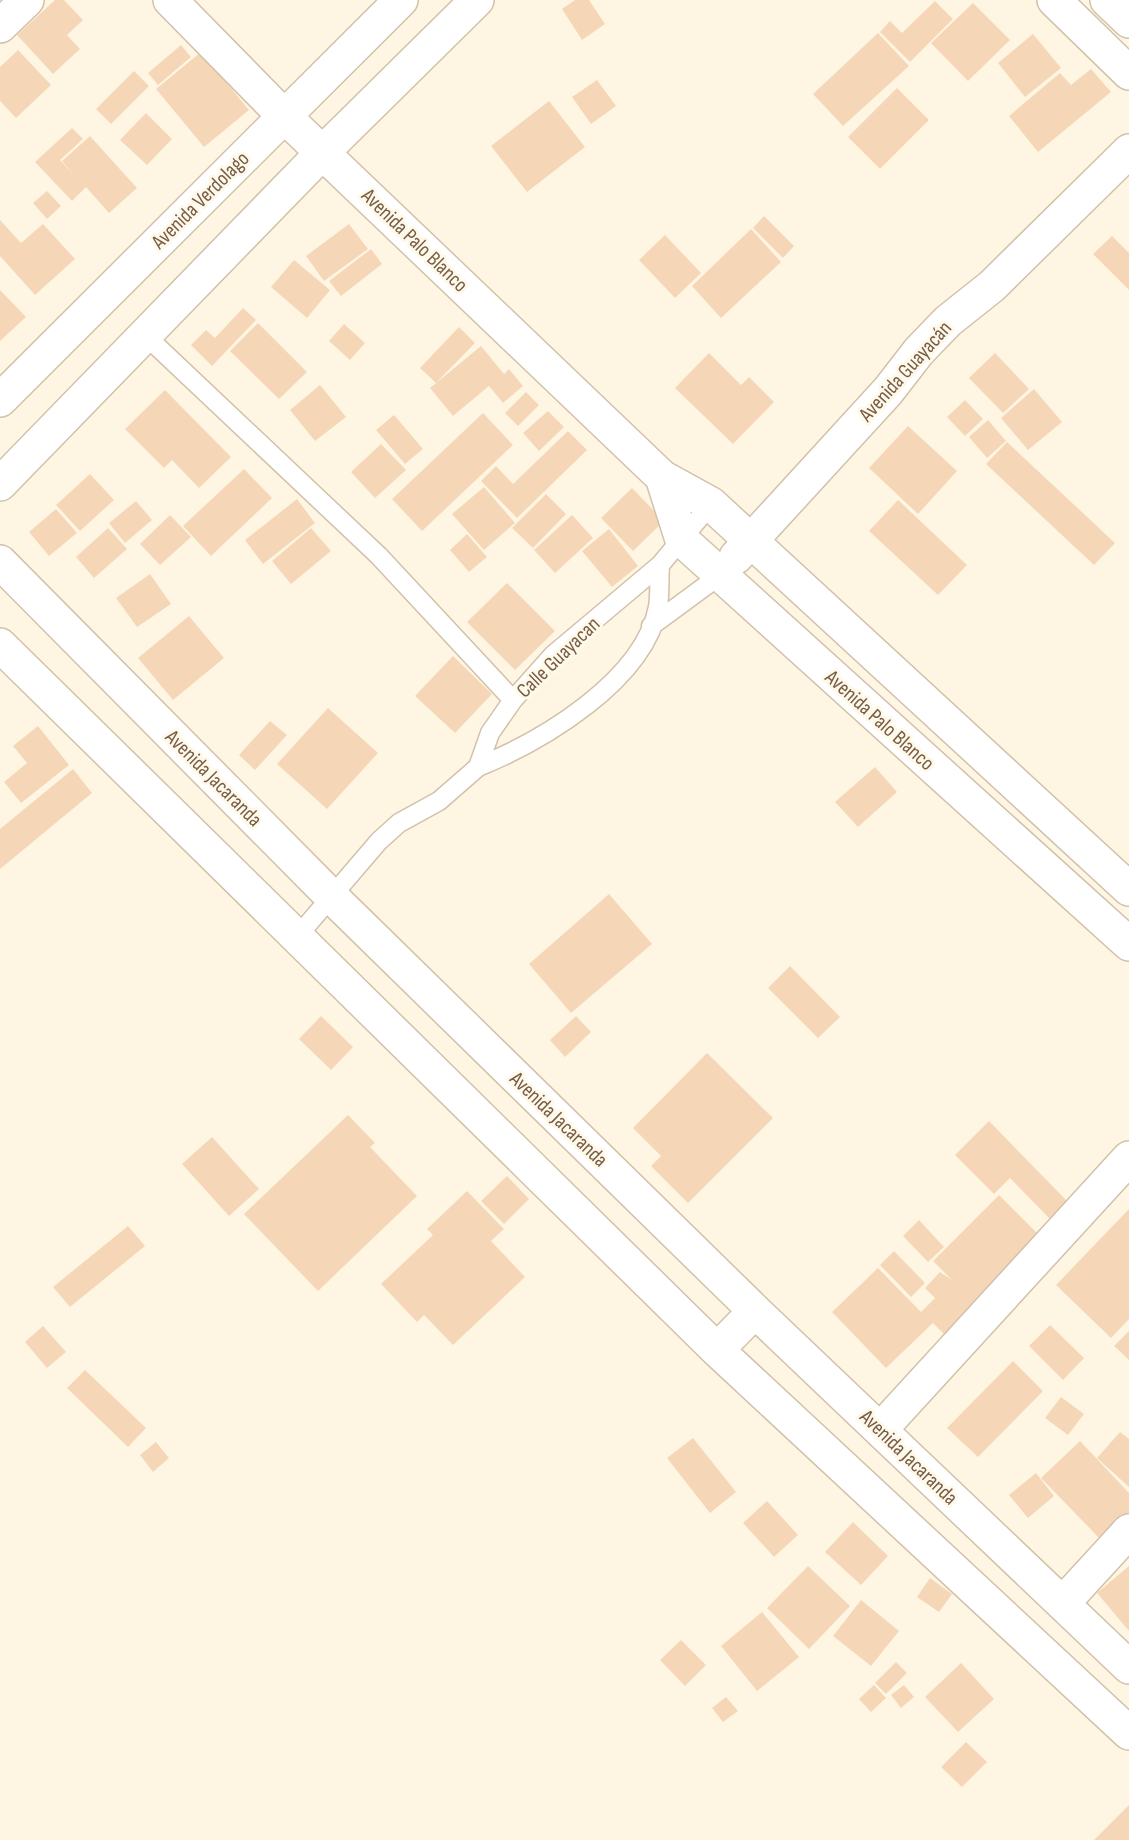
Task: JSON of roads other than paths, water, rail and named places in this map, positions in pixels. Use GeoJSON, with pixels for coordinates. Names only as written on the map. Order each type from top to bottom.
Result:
{"type":"FeatureCollection","features":[{"type":"Feature","properties":{"kind":"street"},"geometry":{"type":"LineString","coordinates":[[0,26],[27,0]]}},
{"type":"Feature","properties":{"kind":"street","name":"Avenida Palo Blanco"},"geometry":{"type":"LineString","coordinates":[[170,0],[284,116],[662,477],[711,504],[1129,889]]}},
{"type":"Feature","properties":{"kind":"street","name":"Avenida Verdolago"},"geometry":{"type":"LineString","coordinates":[[0,400],[401,0]]}},
{"type":"Feature","properties":{"kind":"street"},"geometry":{"type":"LineString","coordinates":[[0,484],[323,152],[477,0]]}},
{"type":"Feature","properties":{"kind":"street"},"geometry":{"type":"LineString","coordinates":[[1054,0],[1129,73]]}},
{"type":"Feature","properties":{"kind":"street"},"geometry":{"type":"LineString","coordinates":[[1107,0],[1129,21]]}},
{"type":"Feature","properties":{"kind":"street","name":"Avenida Guayacán"},"geometry":{"type":"LineString","coordinates":[[719,576],[888,392],[919,351],[940,329],[992,286],[1129,151]]}},
{"type":"Feature","properties":{"kind":"street","name":"Avenida Palo Blanco"},"geometry":{"type":"LineString","coordinates":[[662,477],[682,540],[719,576],[1129,944]]}},
{"type":"Feature","properties":{"kind":"street","name":"Avenida Jacaranda"},"geometry":{"type":"LineString","coordinates":[[0,562],[333,898],[755,1311],[1129,1666]]}},
{"type":"Feature","properties":{"kind":"street"},"geometry":{"type":"LineString","coordinates":[[0,645],[717,1350],[1129,1733]]}},
{"type":"Feature","properties":{"kind":"street"},"geometry":{"type":"LineString","coordinates":[[880,1430],[1129,1158]]}},
{"type":"Feature","properties":{"kind":"street"},"geometry":{"type":"LineString","coordinates":[[717,1350],[755,1311]]}},
{"type":"Feature","properties":{"kind":"street"},"geometry":{"type":"LineString","coordinates":[[1063,1603],[1129,1531]]}},
{"type":"Feature","properties":{"kind":"lane"},"geometry":{"type":"LineString","coordinates":[[146,336],[379,556],[513,700]]}},
{"type":"Feature","properties":{"kind":"lane","name":"Calle Guayacan"},"geometry":{"type":"LineString","coordinates":[[478,767],[490,733],[513,700],[553,655],[660,565],[711,504]]}},
{"type":"Feature","properties":{"kind":"lane","name":"Calle Guayacan"},"geometry":{"type":"LineString","coordinates":[[296,938],[333,898],[379,842],[399,824],[439,801],[478,767],[529,744],[602,693],[642,646],[657,608],[660,565]]}},
{"type":"Feature","properties":{"kind":"lane"},"geometry":{"type":"LineString","coordinates":[[650,627],[719,576]]}}]}
